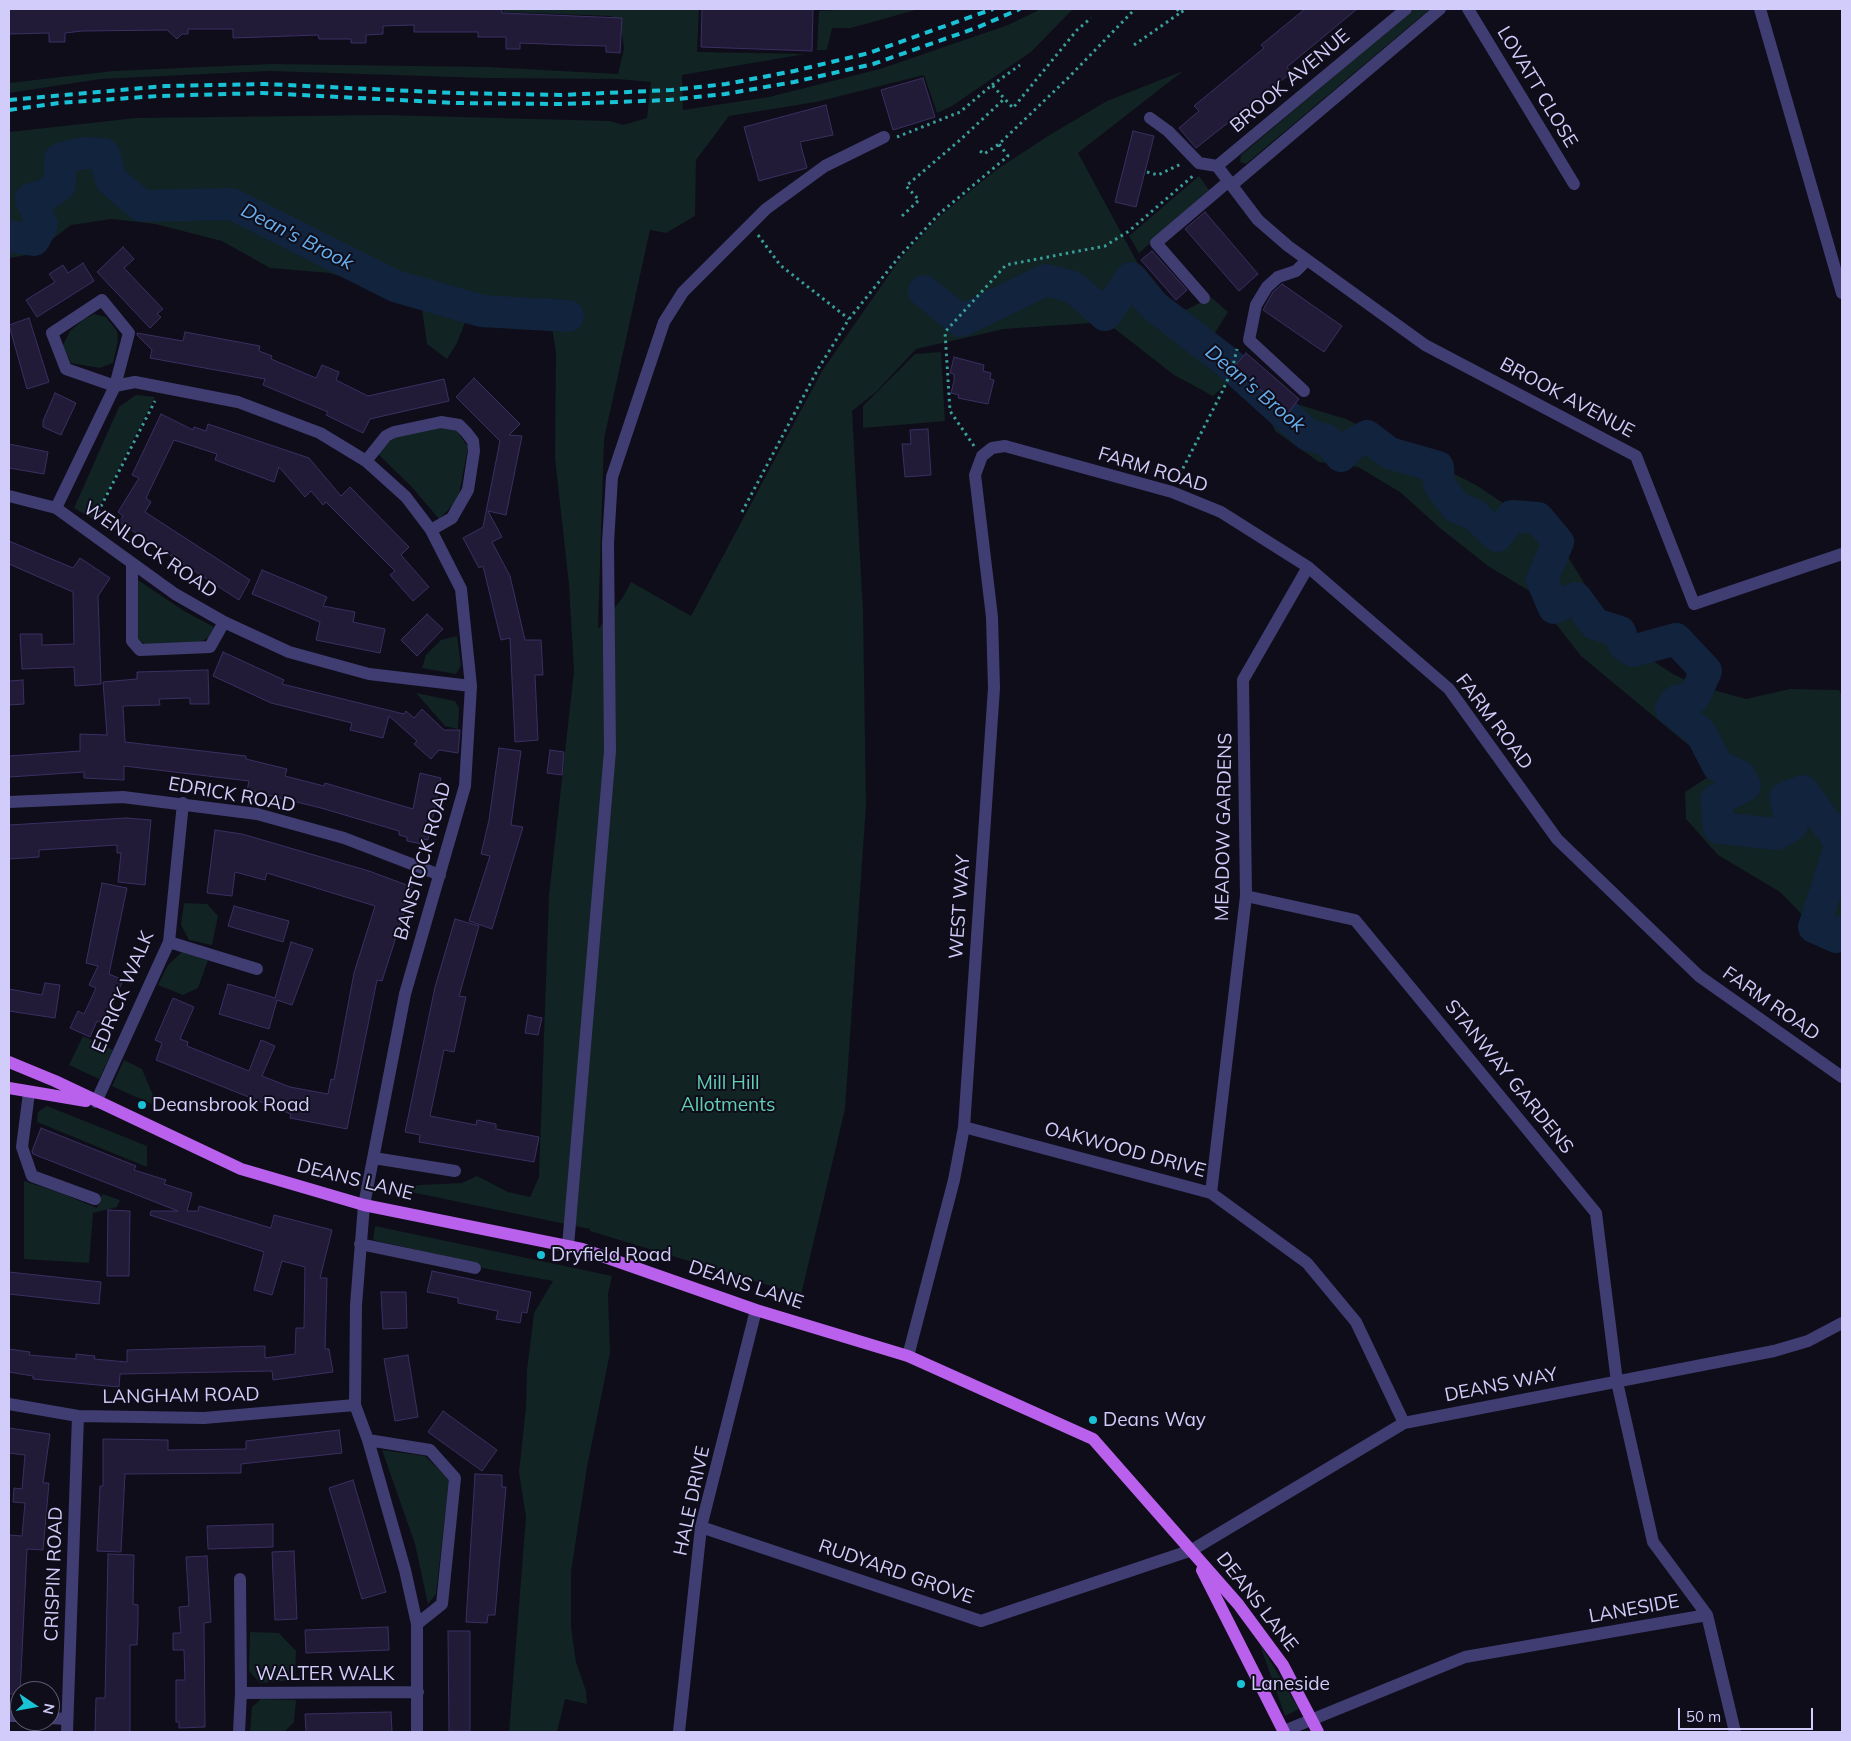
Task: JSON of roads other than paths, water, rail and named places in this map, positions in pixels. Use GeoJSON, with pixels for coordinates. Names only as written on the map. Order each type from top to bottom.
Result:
{"type":"FeatureCollection","features":[{"type":"Feature","properties":{"kind":"main road","name":"DEANS LANE"},"geometry":{"type":"LineString","coordinates":[[9,1062],[55,1081],[241,1169],[364,1204],[582,1249],[756,1310],[908,1356],[1093,1439],[1238,1604],[1283,1665],[1313,1719],[1318,1732]]}},
{"type":"Feature","properties":{"kind":"main road","name":"DEANS LANE"},"geometry":{"type":"LineString","coordinates":[[9,1088],[29,1093],[96,1102]]}},
{"type":"Feature","properties":{"kind":"main road","name":"DEANS LANE"},"geometry":{"type":"LineString","coordinates":[[1192,1550],[1284,1732]]}},
{"type":"Feature","properties":{"kind":"street","name":"BROOK AVENUE"},"geometry":{"type":"LineString","coordinates":[[1406,9],[1217,166],[1258,220],[1307,260],[1425,345],[1636,456],[1694,604],[1842,554]]}},
{"type":"Feature","properties":{"kind":"street"},"geometry":{"type":"LineString","coordinates":[[1204,298],[1156,243],[1440,9]]}},
{"type":"Feature","properties":{"kind":"street","name":"LOVATT CLOSE"},"geometry":{"type":"LineString","coordinates":[[1468,9],[1574,184]]}},
{"type":"Feature","properties":{"kind":"street"},"geometry":{"type":"LineString","coordinates":[[1760,9],[1842,293]]}},
{"type":"Feature","properties":{"kind":"street"},"geometry":{"type":"LineString","coordinates":[[1150,118],[1168,132],[1199,163],[1217,166]]}},
{"type":"Feature","properties":{"kind":"street"},"geometry":{"type":"LineString","coordinates":[[568,1246],[610,751],[608,543],[612,476],[664,322],[683,292],[766,209],[825,166],[884,137]]}},
{"type":"Feature","properties":{"kind":"street"},"geometry":{"type":"LineString","coordinates":[[1304,391],[1249,340],[1256,306],[1267,287],[1278,277],[1296,271],[1307,260]]}},
{"type":"Feature","properties":{"kind":"street"},"geometry":{"type":"LineString","coordinates":[[56,508],[115,386],[129,333],[102,300],[52,333],[66,369],[115,386]]}},
{"type":"Feature","properties":{"kind":"street","name":"BANSTOCK ROAD"},"geometry":{"type":"LineString","coordinates":[[115,386],[135,382],[238,402],[320,433],[366,461],[406,497],[431,530],[461,589],[471,686],[465,786],[405,994],[364,1204]]}},
{"type":"Feature","properties":{"kind":"street"},"geometry":{"type":"LineString","coordinates":[[366,461],[386,436],[394,432],[441,422],[459,425],[466,432],[473,441],[474,451],[468,490],[458,511],[452,518],[431,530]]}},
{"type":"Feature","properties":{"kind":"street","name":"FARM ROAD"},"geometry":{"type":"LineString","coordinates":[[982,456],[992,448],[1005,446],[1172,492],[1221,512],[1308,567],[1449,689],[1556,839],[1699,976],[1842,1077]]}},
{"type":"Feature","properties":{"kind":"street","name":"WEST WAY"},"geometry":{"type":"LineString","coordinates":[[908,1356],[954,1180],[964,1127],[994,688],[992,618],[975,475],[982,456]]}},
{"type":"Feature","properties":{"kind":"street","name":"WENLOCK ROAD"},"geometry":{"type":"LineString","coordinates":[[9,496],[56,508],[175,594],[224,622],[289,652],[370,674],[471,686]]}},
{"type":"Feature","properties":{"kind":"street"},"geometry":{"type":"LineString","coordinates":[[132,564],[132,641],[140,650],[210,647],[224,622]]}},
{"type":"Feature","properties":{"kind":"street","name":"MEADOW GARDENS"},"geometry":{"type":"LineString","coordinates":[[1211,1193],[1246,896],[1243,680],[1308,567]]}},
{"type":"Feature","properties":{"kind":"street","name":"EDRICK ROAD"},"geometry":{"type":"LineString","coordinates":[[9,802],[123,797],[183,803],[257,814],[344,838],[440,876]]}},
{"type":"Feature","properties":{"kind":"street","name":"EDRICK WALK"},"geometry":{"type":"LineString","coordinates":[[96,1102],[169,942],[183,803]]}},
{"type":"Feature","properties":{"kind":"street","name":"STANWAY GARDENS"},"geometry":{"type":"LineString","coordinates":[[1246,896],[1355,920],[1596,1213],[1617,1382],[1653,1542],[1707,1615]]}},
{"type":"Feature","properties":{"kind":"street"},"geometry":{"type":"LineString","coordinates":[[169,942],[257,969]]}},
{"type":"Feature","properties":{"kind":"street"},"geometry":{"type":"LineString","coordinates":[[29,1093],[22,1147],[32,1176],[95,1199]]}},
{"type":"Feature","properties":{"kind":"street","name":"OAKWOOD DRIVE"},"geometry":{"type":"LineString","coordinates":[[964,1127],[1211,1193],[1307,1263],[1356,1322],[1404,1423]]}},
{"type":"Feature","properties":{"kind":"street"},"geometry":{"type":"LineString","coordinates":[[374,1158],[455,1171]]}},
{"type":"Feature","properties":{"kind":"street"},"geometry":{"type":"LineString","coordinates":[[364,1204],[356,1305],[355,1405],[368,1440],[405,1570],[417,1624],[418,1692],[416,1732]]}},
{"type":"Feature","properties":{"kind":"street"},"geometry":{"type":"LineString","coordinates":[[360,1244],[475,1268]]}},
{"type":"Feature","properties":{"kind":"street","name":"HALE DRIVE"},"geometry":{"type":"LineString","coordinates":[[679,1732],[701,1527],[756,1310]]}},
{"type":"Feature","properties":{"kind":"street","name":"DEANS WAY"},"geometry":{"type":"LineString","coordinates":[[1192,1550],[1404,1423],[1774,1351],[1808,1341],[1842,1323]]}},
{"type":"Feature","properties":{"kind":"street","name":"LANGHAM ROAD"},"geometry":{"type":"LineString","coordinates":[[9,1404],[78,1416],[204,1418],[355,1405]]}},
{"type":"Feature","properties":{"kind":"street","name":"CRISPIN ROAD"},"geometry":{"type":"LineString","coordinates":[[67,1732],[78,1416]]}},
{"type":"Feature","properties":{"kind":"street"},"geometry":{"type":"LineString","coordinates":[[368,1440],[430,1450],[455,1478],[442,1604],[417,1624]]}},
{"type":"Feature","properties":{"kind":"street","name":"RUDYARD GROVE"},"geometry":{"type":"LineString","coordinates":[[701,1527],[981,1620],[1192,1550]]}},
{"type":"Feature","properties":{"kind":"street"},"geometry":{"type":"LineString","coordinates":[[240,1579],[241,1693]]}},
{"type":"Feature","properties":{"kind":"street"},"geometry":{"type":"LineString","coordinates":[[1707,1615],[1735,1732]]}},
{"type":"Feature","properties":{"kind":"street","name":"LANESIDE"},"geometry":{"type":"LineString","coordinates":[[1284,1732],[1465,1658],[1707,1615]]}},
{"type":"Feature","properties":{"kind":"street","name":"WALTER WALK"},"geometry":{"type":"LineString","coordinates":[[239,1732],[241,1693],[418,1692]]}},
{"type":"Feature","properties":{"kind":"street"},"geometry":{"type":"LineString","coordinates":[[60,1719],[67,1719]]}},
{"type":"Feature","properties":{"kind":"waterway","name":"Dean's Brook"},"geometry":{"type":"LineString","coordinates":[[9,236],[34,240],[42,225],[31,199],[46,195],[60,185],[60,159],[82,153],[104,154],[111,180],[142,206],[232,204],[395,286],[482,311],[568,316]]}},
{"type":"Feature","properties":{"kind":"waterway","name":"Dean's Brook"},"geometry":{"type":"LineString","coordinates":[[924,291],[961,321],[1046,280],[1073,287],[1105,315],[1131,278],[1154,306],[1227,362],[1308,435],[1327,440],[1341,456],[1354,443],[1367,436],[1389,453],[1438,467],[1439,484],[1456,507],[1475,515],[1497,536],[1512,516],[1538,518],[1558,542],[1542,580],[1554,608],[1576,598],[1595,624],[1620,632],[1624,645],[1633,651],[1676,639],[1706,671],[1694,697],[1676,701],[1671,709],[1701,733],[1718,766],[1740,776],[1745,786],[1716,800],[1719,828],[1776,834],[1792,825],[1785,798],[1803,791],[1841,844],[1814,927],[1836,937],[1842,931]]}},
{"type":"Feature","properties":{"kind":"railway"},"geometry":{"type":"LineString","coordinates":[[9,100],[166,86],[265,84],[455,93],[561,95],[671,90],[726,84],[794,71],[869,53],[993,9]]}},
{"type":"Feature","properties":{"kind":"railway"},"geometry":{"type":"LineString","coordinates":[[9,110],[59,103],[158,96],[262,93],[456,103],[561,104],[669,100],[725,94],[794,82],[873,64],[976,28],[1020,9]]}},
{"type":"Feature","properties":{"kind":"place","name":"Deansbrook Road"},"geometry":{"type":"Point","coordinates":[142,1105]}},
{"type":"Feature","properties":{"kind":"place","name":"Dryfield Road"},"geometry":{"type":"Point","coordinates":[541,1255]}},
{"type":"Feature","properties":{"kind":"place","name":"Deans Way"},"geometry":{"type":"Point","coordinates":[1093,1420]}},
{"type":"Feature","properties":{"kind":"place","name":"Laneside"},"geometry":{"type":"Point","coordinates":[1241,1684]}},
{"type":"Feature","properties":{"kind":"park label","name":"Mill Hill Allotments"},"geometry":{"type":"Point","coordinates":[728,1094]}}]}
